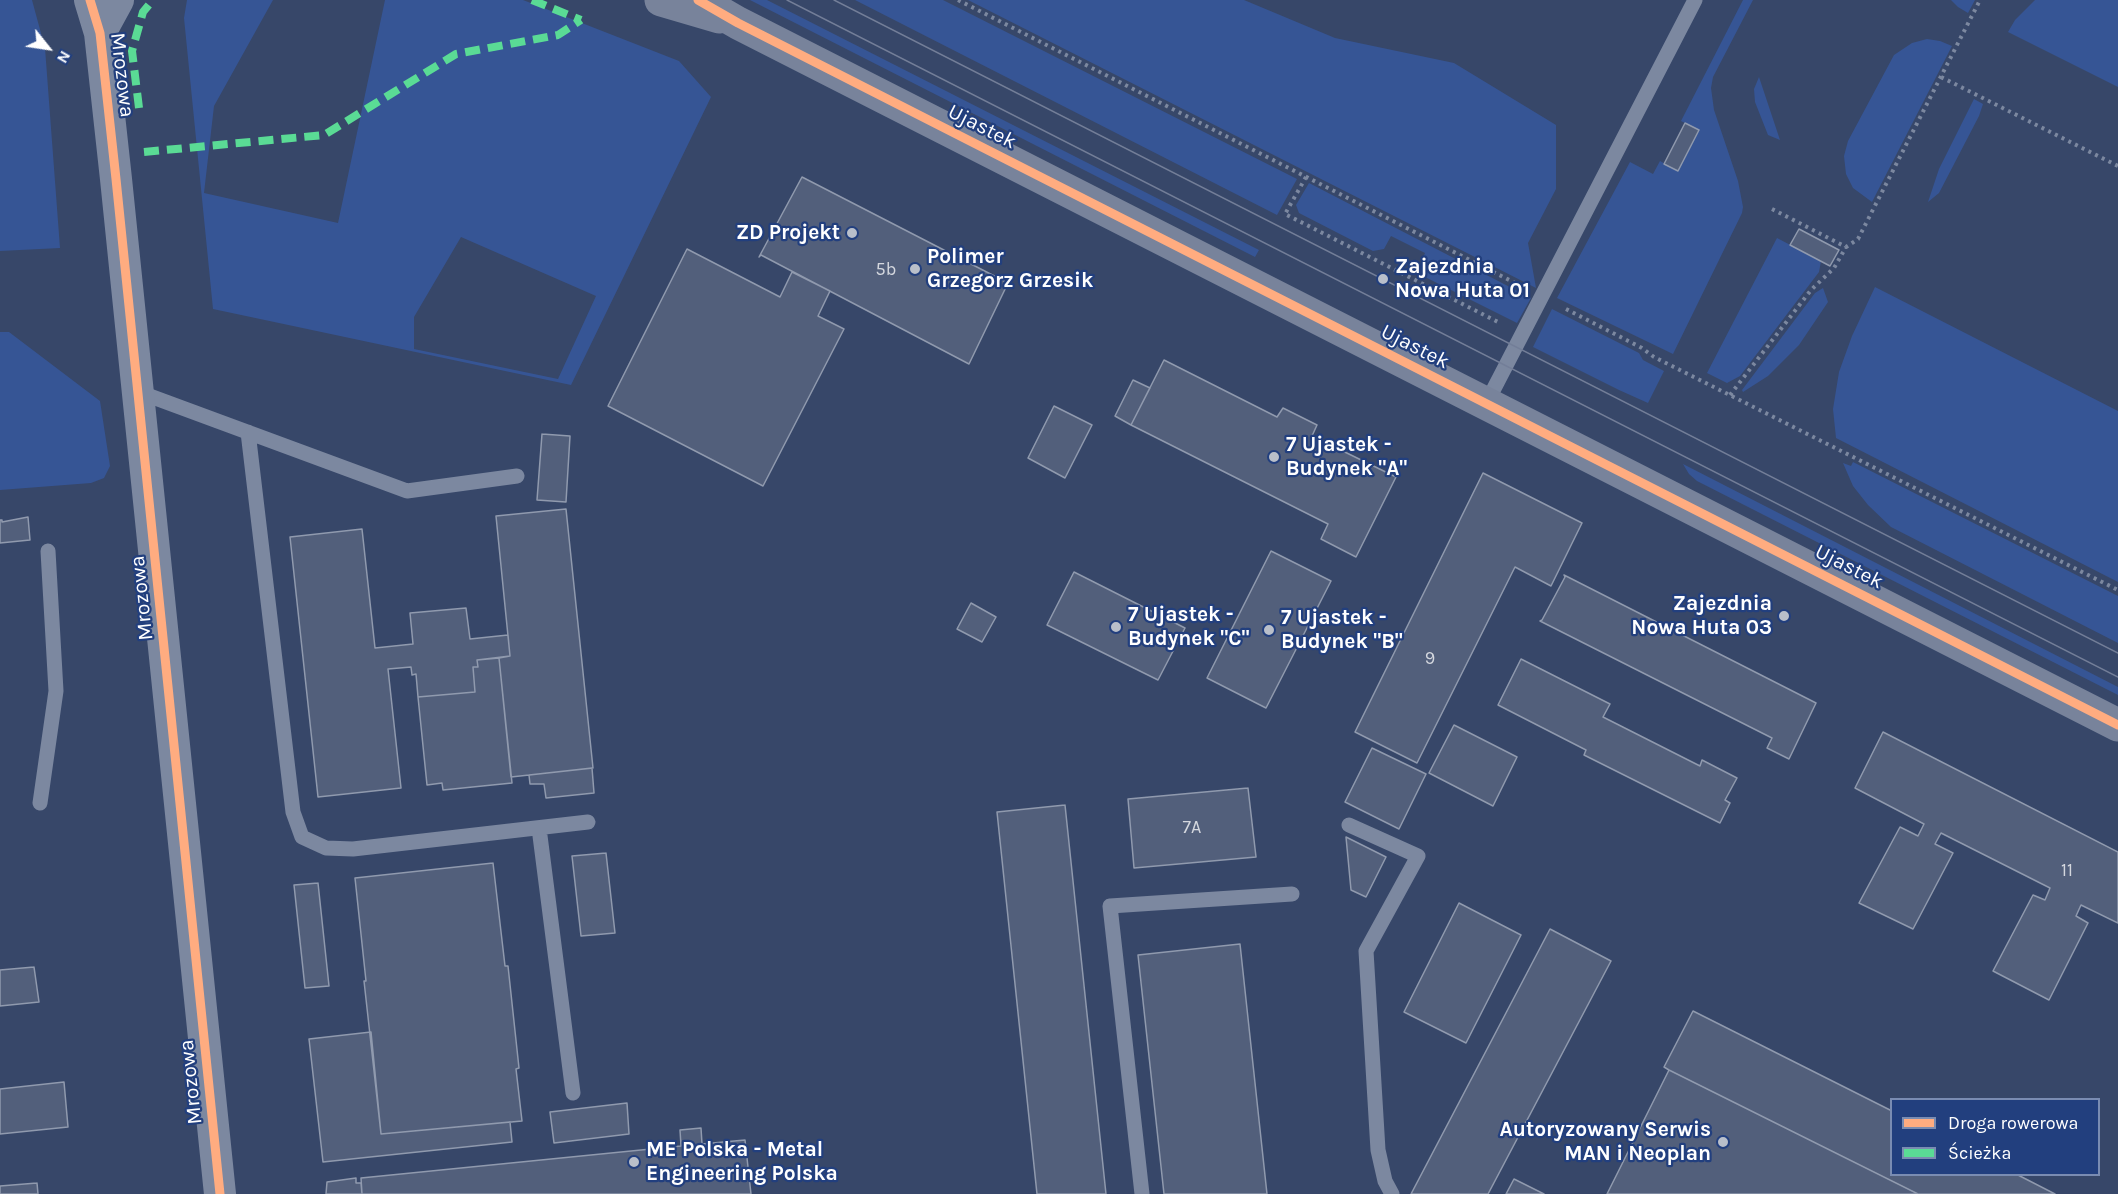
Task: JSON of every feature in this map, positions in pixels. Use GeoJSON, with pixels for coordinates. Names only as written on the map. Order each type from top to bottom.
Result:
{"type":"FeatureCollection","features":[{"type":"Feature","properties":{"kind":"street","name":"Mrozowa"},"geometry":{"type":"LineString","coordinates":[[90,0],[99,33],[139,392],[220,1194]]}},
{"type":"Feature","properties":{"kind":"street","name":"Mrozowa"},"geometry":{"type":"LineString","coordinates":[[99,33],[118,0]]}},
{"type":"Feature","properties":{"kind":"street","name":"Ujastek"},"geometry":{"type":"LineString","coordinates":[[661,0],[738,23]]}},
{"type":"Feature","properties":{"kind":"street","name":"Ujastek"},"geometry":{"type":"LineString","coordinates":[[698,0],[738,23],[2118,724]]}},
{"type":"Feature","properties":{"kind":"lane"},"geometry":{"type":"LineString","coordinates":[[1486,404],[1695,0]]}},
{"type":"Feature","properties":{"kind":"lane"},"geometry":{"type":"LineString","coordinates":[[139,392],[407,491],[517,476]]}},
{"type":"Feature","properties":{"kind":"lane"},"geometry":{"type":"LineString","coordinates":[[249,432],[293,812],[302,837],[326,848],[353,849],[588,822]]}},
{"type":"Feature","properties":{"kind":"lane"},"geometry":{"type":"LineString","coordinates":[[40,803],[56,691],[48,551]]}},
{"type":"Feature","properties":{"kind":"lane"},"geometry":{"type":"LineString","coordinates":[[1349,825],[1418,856],[1366,951],[1378,1150],[1385,1181],[1392,1194]]}},
{"type":"Feature","properties":{"kind":"lane"},"geometry":{"type":"LineString","coordinates":[[539,828],[573,1093]]}},
{"type":"Feature","properties":{"kind":"lane"},"geometry":{"type":"LineString","coordinates":[[1142,1194],[1110,906],[1292,894]]}},
{"type":"Feature","properties":{"kind":"path"},"geometry":{"type":"LineString","coordinates":[[1730,395],[1811,290],[1834,268],[1846,247],[1858,238],[1980,0]]}},
{"type":"Feature","properties":{"kind":"path"},"geometry":{"type":"LineString","coordinates":[[1941,77],[2118,166]]}},
{"type":"Feature","properties":{"kind":"path"},"geometry":{"type":"LineString","coordinates":[[1306,177],[1285,214],[1523,334]]}},
{"type":"Feature","properties":{"kind":"path"},"geometry":{"type":"LineString","coordinates":[[1772,209],[1846,247]]}},
{"type":"Feature","properties":{"kind":"shaded area"},"geometry":{"type":"Polygon","coordinates":[[[0,0],[32,0],[45,48],[60,248],[0,251],[0,0]]]}},
{"type":"Feature","properties":{"kind":"shaded area"},"geometry":{"type":"Polygon","coordinates":[[[187,0],[273,0],[214,106],[204,193],[338,223],[385,0],[523,0],[679,61],[711,97],[571,385],[213,309],[184,18],[187,0]],[[461,237],[414,317],[414,349],[558,379],[596,296],[461,237]]]}},
{"type":"Feature","properties":{"kind":"shaded area"},"geometry":{"type":"Polygon","coordinates":[[[750,0],[767,0],[1259,250],[1255,257],[750,0]]]}},
{"type":"Feature","properties":{"kind":"shaded area"},"geometry":{"type":"Polygon","coordinates":[[[855,0],[943,0],[1297,179],[1277,215],[855,0]]]}},
{"type":"Feature","properties":{"kind":"shaded area"},"geometry":{"type":"Polygon","coordinates":[[[968,0],[1244,0],[1335,38],[1454,63],[1556,125],[1556,189],[1528,243],[1536,288],[968,0]]]}},
{"type":"Feature","properties":{"kind":"shaded area"},"geometry":{"type":"Polygon","coordinates":[[[1743,0],[1753,0],[1713,77],[1711,88],[1714,110],[1738,181],[1742,213],[1673,354],[1557,298],[1630,162],[1653,174],[1660,161],[1678,171],[1699,130],[1681,121],[1743,0]]]}},
{"type":"Feature","properties":{"kind":"shaded area"},"geometry":{"type":"Polygon","coordinates":[[[1951,0],[1975,0],[1968,13],[1951,0]]]}},
{"type":"Feature","properties":{"kind":"shaded area"},"geometry":{"type":"Polygon","coordinates":[[[2035,0],[2118,0],[2118,87],[2008,32],[2015,20],[2035,0]]]}},
{"type":"Feature","properties":{"kind":"shaded area"},"geometry":{"type":"Polygon","coordinates":[[[1927,39],[1952,46],[1872,202],[1853,188],[1846,174],[1844,156],[1848,141],[1894,55],[1912,43],[1927,39]]]}},
{"type":"Feature","properties":{"kind":"shaded area"},"geometry":{"type":"Polygon","coordinates":[[[1759,77],[1780,140],[1768,135],[1755,102],[1754,89],[1759,77]]]}},
{"type":"Feature","properties":{"kind":"shaded area"},"geometry":{"type":"Polygon","coordinates":[[[1974,99],[1983,104],[1979,116],[1939,193],[1928,202],[1939,169],[1974,99]]]}},
{"type":"Feature","properties":{"kind":"shaded area"},"geometry":{"type":"Polygon","coordinates":[[[1309,183],[1531,298],[1517,323],[1421,275],[1420,265],[1425,253],[1391,236],[1384,249],[1373,251],[1299,213],[1296,205],[1309,183]]]}},
{"type":"Feature","properties":{"kind":"shaded area"},"geometry":{"type":"Polygon","coordinates":[[[1777,238],[1821,261],[1819,272],[1740,376],[1727,383],[1707,373],[1777,238]]]}},
{"type":"Feature","properties":{"kind":"shaded area"},"geometry":{"type":"Polygon","coordinates":[[[1875,287],[2118,411],[2118,582],[1836,438],[1833,409],[1839,372],[1852,336],[1875,287]]]}},
{"type":"Feature","properties":{"kind":"shaded area"},"geometry":{"type":"Polygon","coordinates":[[[1823,288],[1828,302],[1799,345],[1768,376],[1743,392],[1742,390],[1815,293],[1823,288]]]}},
{"type":"Feature","properties":{"kind":"shaded area"},"geometry":{"type":"Polygon","coordinates":[[[1552,309],[1639,353],[1643,360],[1664,371],[1648,403],[1533,347],[1552,309]]]}},
{"type":"Feature","properties":{"kind":"shaded area"},"geometry":{"type":"Polygon","coordinates":[[[0,332],[9,332],[100,401],[110,466],[104,478],[91,483],[0,490],[0,332]]]}},
{"type":"Feature","properties":{"kind":"shaded area"},"geometry":{"type":"Polygon","coordinates":[[[1853,462],[2118,596],[2118,643],[1891,527],[1868,505],[1853,486],[1843,463],[1851,466],[1853,462]]]}},
{"type":"Feature","properties":{"kind":"shaded area"},"geometry":{"type":"Polygon","coordinates":[[[1683,464],[2118,687],[2118,695],[1697,481],[1683,464]]]}},
{"type":"Feature","properties":{"kind":"building"},"geometry":{"type":"Polygon","coordinates":[[[1685,123],[1699,130],[1678,171],[1664,164],[1685,123]]]}},
{"type":"Feature","properties":{"kind":"building"},"geometry":{"type":"Polygon","coordinates":[[[802,177],[1008,283],[969,364],[761,255],[759,257],[802,177]]]}},
{"type":"Feature","properties":{"kind":"building"},"geometry":{"type":"Polygon","coordinates":[[[1799,229],[1839,250],[1830,266],[1790,245],[1799,229]]]}},
{"type":"Feature","properties":{"kind":"building"},"geometry":{"type":"Polygon","coordinates":[[[687,249],[780,297],[792,272],[830,291],[818,316],[844,329],[763,486],[608,406],[687,249]]]}},
{"type":"Feature","properties":{"kind":"building","name":"7 Ujastek - Budynek \"A\""},"geometry":{"type":"Polygon","coordinates":[[[1164,360],[1277,417],[1283,408],[1317,425],[1312,436],[1396,477],[1356,557],[1321,539],[1328,524],[1131,425],[1164,360]]]}},
{"type":"Feature","properties":{"kind":"building"},"geometry":{"type":"Polygon","coordinates":[[[1133,380],[1150,388],[1131,425],[1115,416],[1133,380]]]}},
{"type":"Feature","properties":{"kind":"building"},"geometry":{"type":"Polygon","coordinates":[[[1054,406],[1092,425],[1065,478],[1028,458],[1054,406]]]}},
{"type":"Feature","properties":{"kind":"building"},"geometry":{"type":"Polygon","coordinates":[[[542,434],[570,436],[566,502],[537,500],[542,434]]]}},
{"type":"Feature","properties":{"kind":"building"},"geometry":{"type":"Polygon","coordinates":[[[1483,473],[1582,523],[1551,586],[1515,567],[1417,763],[1355,732],[1483,473]]]}},
{"type":"Feature","properties":{"kind":"building"},"geometry":{"type":"Polygon","coordinates":[[[566,509],[593,768],[511,777],[499,658],[510,656],[496,516],[566,509]]]}},
{"type":"Feature","properties":{"kind":"building"},"geometry":{"type":"Polygon","coordinates":[[[28,517],[30,540],[0,543],[0,520],[2,522],[28,517]]]}},
{"type":"Feature","properties":{"kind":"building"},"geometry":{"type":"Polygon","coordinates":[[[362,529],[375,648],[413,644],[410,613],[466,608],[470,639],[508,635],[510,656],[477,660],[478,667],[473,667],[475,692],[418,697],[416,674],[412,675],[411,667],[388,669],[401,788],[318,797],[290,537],[362,529]]]}},
{"type":"Feature","properties":{"kind":"building","name":"7 Ujastek - Budynek \"B\""},"geometry":{"type":"Polygon","coordinates":[[[1271,551],[1331,581],[1266,708],[1207,678],[1271,551]]]}},
{"type":"Feature","properties":{"kind":"building","name":"7 Ujastek - Budynek \"C\""},"geometry":{"type":"Polygon","coordinates":[[[1074,572],[1185,628],[1158,680],[1047,625],[1074,572]]]}},
{"type":"Feature","properties":{"kind":"building"},"geometry":{"type":"Polygon","coordinates":[[[1564,575],[1816,703],[1789,759],[1767,748],[1772,738],[1540,621],[1565,577],[1564,575]]]}},
{"type":"Feature","properties":{"kind":"building"},"geometry":{"type":"Polygon","coordinates":[[[971,603],[996,617],[982,642],[957,629],[971,603]]]}},
{"type":"Feature","properties":{"kind":"building"},"geometry":{"type":"Polygon","coordinates":[[[499,658],[512,783],[443,790],[442,783],[427,785],[418,697],[475,692],[473,667],[478,667],[477,660],[499,658]]]}},
{"type":"Feature","properties":{"kind":"building"},"geometry":{"type":"Polygon","coordinates":[[[1521,659],[1610,704],[1603,717],[1700,766],[1702,760],[1737,778],[1725,800],[1730,803],[1720,823],[1584,755],[1586,750],[1498,705],[1521,659]]]}},
{"type":"Feature","properties":{"kind":"building"},"geometry":{"type":"Polygon","coordinates":[[[1454,725],[1517,757],[1493,806],[1429,773],[1454,725]]]}},
{"type":"Feature","properties":{"kind":"building"},"geometry":{"type":"Polygon","coordinates":[[[1883,732],[2118,852],[2118,923],[2081,905],[2076,916],[2088,923],[2049,1000],[1993,971],[2033,895],[2045,900],[2050,888],[1941,833],[1935,844],[1953,853],[1913,929],[1859,903],[1900,827],[1918,836],[1924,824],[1855,788],[1883,732]]]}},
{"type":"Feature","properties":{"kind":"building"},"geometry":{"type":"Polygon","coordinates":[[[1372,748],[1426,774],[1399,829],[1345,802],[1372,748]]]}},
{"type":"Feature","properties":{"kind":"building"},"geometry":{"type":"Polygon","coordinates":[[[592,768],[594,793],[546,798],[544,784],[530,784],[529,775],[592,768]]]}},
{"type":"Feature","properties":{"kind":"building"},"geometry":{"type":"Polygon","coordinates":[[[1248,788],[1256,857],[1134,868],[1128,799],[1248,788]]]}},
{"type":"Feature","properties":{"kind":"building"},"geometry":{"type":"Polygon","coordinates":[[[1065,805],[1106,1194],[1037,1194],[997,812],[1065,805]]]}},
{"type":"Feature","properties":{"kind":"building"},"geometry":{"type":"Polygon","coordinates":[[[1346,837],[1386,857],[1366,897],[1351,890],[1346,837]]]}},
{"type":"Feature","properties":{"kind":"building"},"geometry":{"type":"Polygon","coordinates":[[[606,853],[615,933],[581,936],[572,856],[606,853]]]}},
{"type":"Feature","properties":{"kind":"building"},"geometry":{"type":"Polygon","coordinates":[[[493,863],[505,966],[508,966],[522,1121],[381,1134],[355,878],[493,863]]]}},
{"type":"Feature","properties":{"kind":"building"},"geometry":{"type":"Polygon","coordinates":[[[318,883],[329,986],[305,988],[294,885],[318,883]]]}},
{"type":"Feature","properties":{"kind":"building"},"geometry":{"type":"Polygon","coordinates":[[[1459,903],[1521,935],[1466,1043],[1404,1012],[1459,903]]]}},
{"type":"Feature","properties":{"kind":"building"},"geometry":{"type":"Polygon","coordinates":[[[1550,929],[1611,961],[1488,1194],[1411,1194],[1550,929]]]}},
{"type":"Feature","properties":{"kind":"building"},"geometry":{"type":"Polygon","coordinates":[[[1240,944],[1267,1194],[1164,1194],[1138,955],[1240,944]]]}},
{"type":"Feature","properties":{"kind":"building"},"geometry":{"type":"Polygon","coordinates":[[[34,967],[39,1002],[0,1006],[0,970],[34,967]]]}},
{"type":"Feature","properties":{"kind":"building"},"geometry":{"type":"Polygon","coordinates":[[[1693,1011],[1890,1110],[1890,1176],[2020,1176],[2055,1194],[1918,1194],[1664,1067],[1693,1011]]]}},
{"type":"Feature","properties":{"kind":"building"},"geometry":{"type":"Polygon","coordinates":[[[371,1032],[381,1134],[510,1122],[512,1142],[323,1162],[309,1039],[371,1032]]]}},
{"type":"Feature","properties":{"kind":"building","name":"Autoryzowany Serwis MAN i Neoplan"},"geometry":{"type":"Polygon","coordinates":[[[1669,1070],[1918,1194],[1607,1194],[1669,1070]]]}},
{"type":"Feature","properties":{"kind":"building"},"geometry":{"type":"Polygon","coordinates":[[[64,1082],[68,1127],[0,1134],[0,1089],[64,1082]]]}},
{"type":"Feature","properties":{"kind":"building"},"geometry":{"type":"Polygon","coordinates":[[[627,1103],[629,1134],[554,1143],[550,1112],[627,1103]]]}},
{"type":"Feature","properties":{"kind":"building","name":"ME Polska - Metal Engineering Polska"},"geometry":{"type":"Polygon","coordinates":[[[701,1128],[702,1144],[745,1140],[751,1194],[362,1194],[361,1178],[681,1146],[680,1130],[701,1128]]]}},
{"type":"Feature","properties":{"kind":"building"},"geometry":{"type":"Polygon","coordinates":[[[356,1178],[356,1183],[361,1183],[362,1194],[326,1194],[327,1182],[356,1178]]]}},
{"type":"Feature","properties":{"kind":"building"},"geometry":{"type":"Polygon","coordinates":[[[1514,1179],[1544,1194],[1506,1194],[1514,1179]]]}},
{"type":"Feature","properties":{"kind":"building"},"geometry":{"type":"Polygon","coordinates":[[[37,1183],[38,1194],[0,1194],[0,1186],[37,1183]]]}},
{"type":"Feature","properties":{"kind":"tram line"},"geometry":{"type":"LineString","coordinates":[[787,0],[2118,677]]}},
{"type":"Feature","properties":{"kind":"tram line"},"geometry":{"type":"LineString","coordinates":[[834,0],[2118,653]]}},
{"type":"Feature","properties":{"kind":"marked path"},"geometry":{"type":"LineString","coordinates":[[139,108],[132,51],[143,12],[153,0]]}},
{"type":"Feature","properties":{"kind":"marked path"},"geometry":{"type":"LineString","coordinates":[[532,0],[581,20]]}},
{"type":"Feature","properties":{"kind":"marked path"},"geometry":{"type":"LineString","coordinates":[[144,152],[324,135],[456,54],[558,35],[581,20]]}},
{"type":"Feature","properties":{"kind":"cycle path"},"geometry":{"type":"LineString","coordinates":[[90,0],[100,33],[116,179],[220,1194]]}},
{"type":"Feature","properties":{"kind":"cycle path"},"geometry":{"type":"LineString","coordinates":[[698,0],[738,23],[2118,725]]}},
{"type":"Feature","properties":{"kind":"place","name":"ZD Projekt"},"geometry":{"type":"Point","coordinates":[852,233]}},
{"type":"Feature","properties":{"kind":"place","name":"Polimer Grzegorz Grzesik"},"geometry":{"type":"Point","coordinates":[915,269]}},
{"type":"Feature","properties":{"kind":"place","name":"Zajezdnia Nowa Huta 01"},"geometry":{"type":"Point","coordinates":[1383,279]}},
{"type":"Feature","properties":{"kind":"place","name":"7 Ujastek - Budynek \"A\""},"geometry":{"type":"Point","coordinates":[1274,457]}},
{"type":"Feature","properties":{"kind":"place","name":"Zajezdnia Nowa Huta 03"},"geometry":{"type":"Point","coordinates":[1784,616]}},
{"type":"Feature","properties":{"kind":"place","name":"7 Ujastek - Budynek \"C\""},"geometry":{"type":"Point","coordinates":[1116,627]}},
{"type":"Feature","properties":{"kind":"place","name":"7 Ujastek - Budynek \"B\""},"geometry":{"type":"Point","coordinates":[1269,630]}},
{"type":"Feature","properties":{"kind":"place","name":"Autoryzowany Serwis MAN i Neoplan"},"geometry":{"type":"Point","coordinates":[1723,1142]}},
{"type":"Feature","properties":{"kind":"place","name":"ME Polska - Metal Engineering Polska"},"geometry":{"type":"Point","coordinates":[634,1162]}}]}
